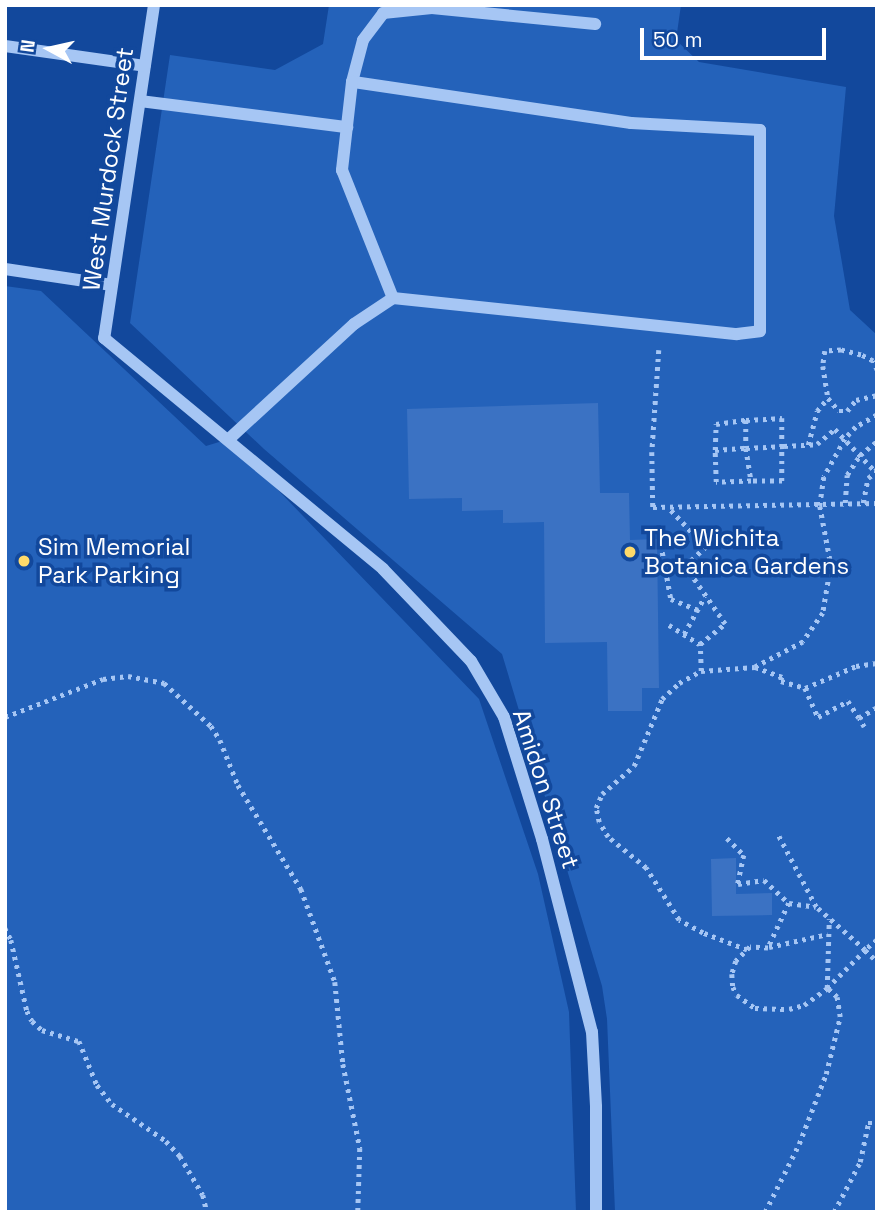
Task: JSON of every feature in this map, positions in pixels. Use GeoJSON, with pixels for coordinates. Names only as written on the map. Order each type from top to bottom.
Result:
{"type":"FeatureCollection","features":[{"type":"Feature","properties":{"kind":"street","name":"West Murdock Street"},"geometry":{"type":"LineString","coordinates":[[104,338],[154,5]]}},
{"type":"Feature","properties":{"kind":"street"},"geometry":{"type":"LineString","coordinates":[[393,298],[342,170],[352,82],[363,40],[383,13],[432,8],[595,24]]}},
{"type":"Feature","properties":{"kind":"street"},"geometry":{"type":"LineString","coordinates":[[5,46],[145,66]]}},
{"type":"Feature","properties":{"kind":"street"},"geometry":{"type":"LineString","coordinates":[[229,439],[354,324],[393,298],[737,334],[760,331],[760,130],[631,123],[352,82]]}},
{"type":"Feature","properties":{"kind":"street"},"geometry":{"type":"LineString","coordinates":[[140,101],[347,127]]}},
{"type":"Feature","properties":{"kind":"street"},"geometry":{"type":"LineString","coordinates":[[5,269],[112,285]]}},
{"type":"Feature","properties":{"kind":"street","name":"Amidon Street"},"geometry":{"type":"LineString","coordinates":[[104,338],[383,569],[471,661],[504,717],[542,839],[592,1032],[596,1212]]}},
{"type":"Feature","properties":{"kind":"path"},"geometry":{"type":"LineString","coordinates":[[659,350],[652,452],[653,508],[670,510],[877,503]]}},
{"type":"Feature","properties":{"kind":"path"},"geometry":{"type":"LineString","coordinates":[[877,370],[873,361],[861,355],[841,350],[825,351],[823,366],[828,398],[839,411],[847,411],[856,400],[877,395]]}},
{"type":"Feature","properties":{"kind":"path"},"geometry":{"type":"LineString","coordinates":[[808,445],[817,411],[828,398]]}},
{"type":"Feature","properties":{"kind":"path"},"geometry":{"type":"LineString","coordinates":[[829,933],[768,948],[747,950],[703,933],[679,920],[646,868],[608,837],[599,822],[596,808],[602,794],[634,766],[662,699],[680,683],[701,671],[754,667],[803,642],[824,613],[831,565],[820,506],[830,462],[856,427],[877,415]]}},
{"type":"Feature","properties":{"kind":"path"},"geometry":{"type":"LineString","coordinates":[[782,418],[782,481],[716,482],[716,424],[746,420],[782,418]]}},
{"type":"Feature","properties":{"kind":"path"},"geometry":{"type":"LineString","coordinates":[[746,420],[746,448],[751,481]]}},
{"type":"Feature","properties":{"kind":"path"},"geometry":{"type":"LineString","coordinates":[[715,450],[817,444],[835,429],[876,471],[868,478],[863,503]]}},
{"type":"Feature","properties":{"kind":"path"},"geometry":{"type":"LineString","coordinates":[[845,503],[847,475],[860,455],[877,441]]}},
{"type":"Feature","properties":{"kind":"path"},"geometry":{"type":"LineString","coordinates":[[670,510],[706,547]]}},
{"type":"Feature","properties":{"kind":"path"},"geometry":{"type":"LineString","coordinates":[[661,544],[671,599],[698,610]]}},
{"type":"Feature","properties":{"kind":"path"},"geometry":{"type":"LineString","coordinates":[[700,644],[724,624],[685,566],[709,544],[735,545]]}},
{"type":"Feature","properties":{"kind":"path"},"geometry":{"type":"LineString","coordinates":[[684,634],[705,596]]}},
{"type":"Feature","properties":{"kind":"path"},"geometry":{"type":"LineString","coordinates":[[669,625],[700,644]]}},
{"type":"Feature","properties":{"kind":"path"},"geometry":{"type":"LineString","coordinates":[[700,644],[701,671]]}},
{"type":"Feature","properties":{"kind":"path"},"geometry":{"type":"LineString","coordinates":[[754,667],[782,677],[781,681],[805,688],[856,666],[877,663]]}},
{"type":"Feature","properties":{"kind":"path"},"geometry":{"type":"LineString","coordinates":[[5,717],[103,679],[128,676],[164,684],[211,726],[220,740],[238,785],[301,889],[335,982],[343,1063],[360,1148],[358,1212]]}},
{"type":"Feature","properties":{"kind":"path"},"geometry":{"type":"LineString","coordinates":[[805,688],[818,717],[848,701],[864,727]]}},
{"type":"Feature","properties":{"kind":"path"},"geometry":{"type":"LineString","coordinates":[[859,718],[877,707]]}},
{"type":"Feature","properties":{"kind":"path"},"geometry":{"type":"LineString","coordinates":[[777,833],[816,907],[877,961]]}},
{"type":"Feature","properties":{"kind":"path"},"geometry":{"type":"LineString","coordinates":[[727,838],[744,855],[738,884],[764,880],[789,903],[816,907]]}},
{"type":"Feature","properties":{"kind":"path"},"geometry":{"type":"LineString","coordinates":[[768,948],[789,903]]}},
{"type":"Feature","properties":{"kind":"path"},"geometry":{"type":"LineString","coordinates":[[827,988],[829,918]]}},
{"type":"Feature","properties":{"kind":"path"},"geometry":{"type":"LineString","coordinates":[[5,928],[11,940],[32,1021],[42,1030],[79,1041],[97,1085],[112,1104],[166,1140],[192,1172],[207,1212]]}},
{"type":"Feature","properties":{"kind":"path"},"geometry":{"type":"LineString","coordinates":[[747,950],[736,961],[732,974],[737,995],[755,1008],[789,1009],[804,1004],[827,988],[877,940]]}},
{"type":"Feature","properties":{"kind":"path"},"geometry":{"type":"LineString","coordinates":[[765,1212],[799,1144],[826,1073],[839,1017],[837,997],[827,988]]}},
{"type":"Feature","properties":{"kind":"path"},"geometry":{"type":"LineString","coordinates":[[834,1212],[860,1162],[868,1123],[877,1123]]}},
{"type":"Feature","properties":{"kind":"shaded area","name":"The Wichita Botanica Gardens"},"geometry":{"type":"Polygon","coordinates":[[[329,5],[681,5],[676,40],[699,62],[846,87],[834,216],[850,310],[877,335],[877,1212],[615,1212],[607,1019],[602,986],[502,654],[264,449],[130,323],[170,55],[275,70],[323,44],[329,5]]]}},
{"type":"Feature","properties":{"kind":"shaded area"},"geometry":{"type":"Polygon","coordinates":[[[5,286],[41,291],[206,446],[229,439],[479,699],[538,874],[569,1012],[576,1212],[5,1212],[5,286]]]}},
{"type":"Feature","properties":{"kind":"building"},"geometry":{"type":"Polygon","coordinates":[[[598,403],[600,493],[629,493],[630,540],[657,539],[659,688],[642,688],[642,711],[608,711],[607,642],[545,643],[544,522],[503,523],[503,510],[462,511],[462,498],[409,499],[407,409],[598,403]]]}},
{"type":"Feature","properties":{"kind":"building"},"geometry":{"type":"Polygon","coordinates":[[[736,858],[736,894],[772,893],[772,915],[712,916],[711,859],[736,858]]]}},
{"type":"Feature","properties":{"kind":"place","name":"The Wichita Botanica Gardens"},"geometry":{"type":"Point","coordinates":[630,552]}},
{"type":"Feature","properties":{"kind":"place","name":"Sim Memorial Park Parking"},"geometry":{"type":"Point","coordinates":[24,561]}}]}
